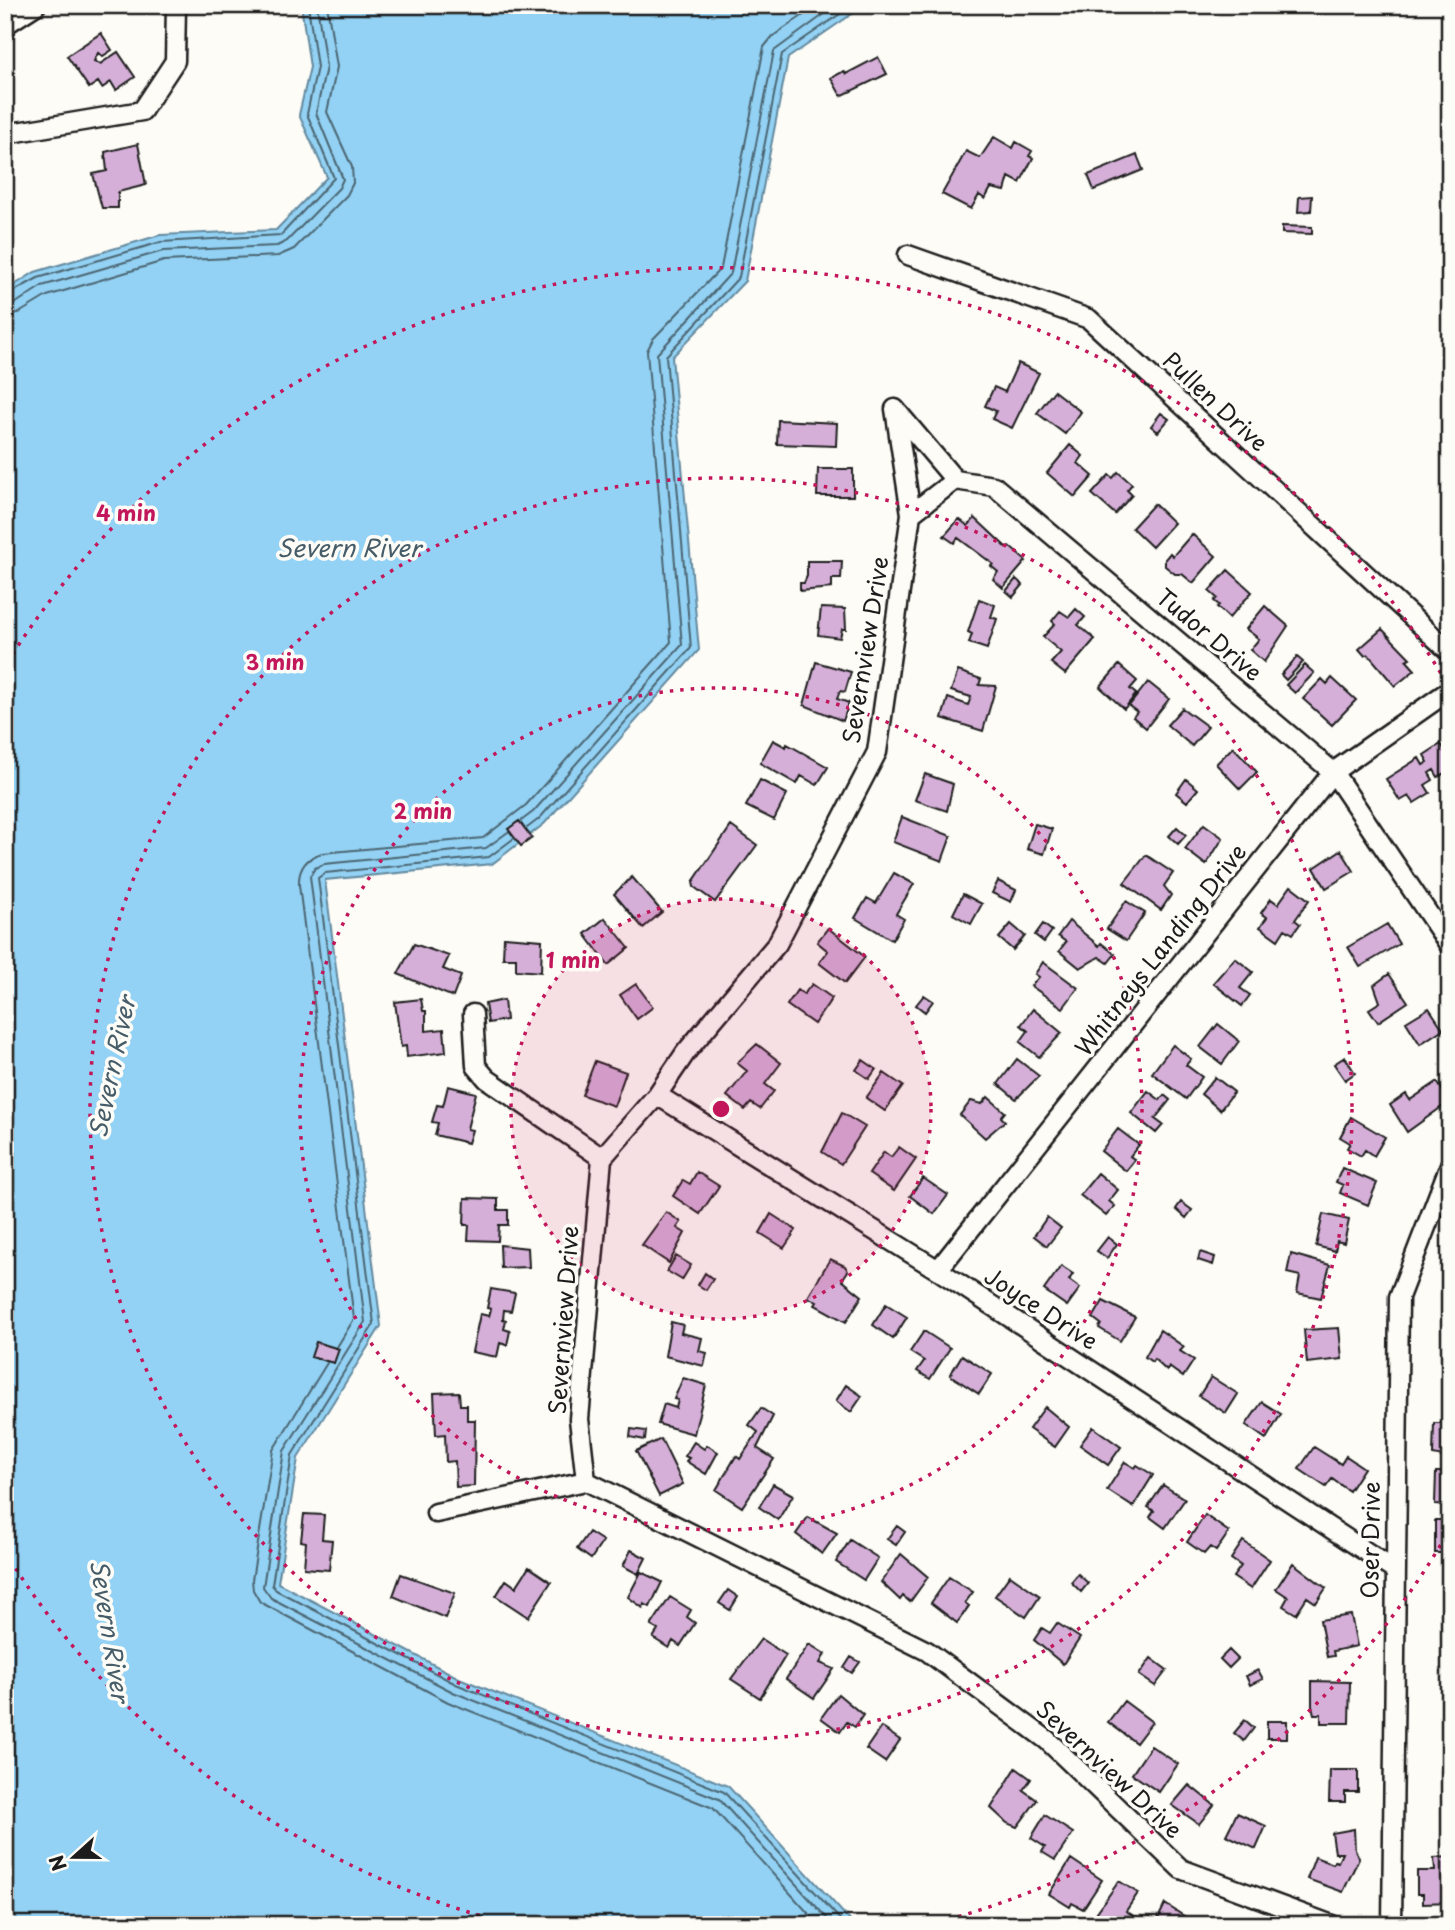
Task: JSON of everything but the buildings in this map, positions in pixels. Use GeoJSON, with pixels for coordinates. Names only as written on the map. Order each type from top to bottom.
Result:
{"type":"FeatureCollection","features":[{"type":"Feature","properties":{"kind":"street"},"geometry":{"type":"LineString","coordinates":[[5,25],[36,5]]}},
{"type":"Feature","properties":{"kind":"street"},"geometry":{"type":"LineString","coordinates":[[5,134],[142,111],[175,61],[176,5]]}},
{"type":"Feature","properties":{"kind":"street","name":"Pullen Drive"},"geometry":{"type":"LineString","coordinates":[[908,255],[1089,319],[1450,652]]}},
{"type":"Feature","properties":{"kind":"street","name":"Severnview Drive"},"geometry":{"type":"LineString","coordinates":[[955,480],[895,409],[911,514],[877,752],[777,944],[686,1052],[657,1096],[602,1158],[579,1419],[586,1481],[927,1651],[1047,1740],[1181,1869],[1332,1925]]}},
{"type":"Feature","properties":{"kind":"street"},"geometry":{"type":"LineString","coordinates":[[911,514],[955,480]]}},
{"type":"Feature","properties":{"kind":"street","name":"Tudor Drive"},"geometry":{"type":"LineString","coordinates":[[955,480],[994,486],[1333,772],[1450,946]]}},
{"type":"Feature","properties":{"kind":"street","name":"Whitneys Landing Drive"},"geometry":{"type":"LineString","coordinates":[[938,1270],[1333,772],[1450,690]]}},
{"type":"Feature","properties":{"kind":"street"},"geometry":{"type":"LineString","coordinates":[[473,1014],[477,1066],[486,1079],[602,1158]]}},
{"type":"Feature","properties":{"kind":"street","name":"Joyce Drive"},"geometry":{"type":"LineString","coordinates":[[657,1096],[938,1270],[1394,1570]]}},
{"type":"Feature","properties":{"kind":"street","name":"Oser Drive"},"geometry":{"type":"LineString","coordinates":[[1392,1925],[1399,1297],[1450,1164]]}},
{"type":"Feature","properties":{"kind":"street"},"geometry":{"type":"LineString","coordinates":[[436,1513],[586,1481]]}},
{"type":"Feature","properties":{"kind":"water","name":"Severn River"},"geometry":{"type":"Polygon","coordinates":[[[301,5],[865,5],[788,58],[745,281],[672,357],[699,650],[544,824],[492,864],[325,880],[381,1326],[298,1458],[278,1583],[459,1678],[728,1786],[854,1925],[5,1925],[5,291],[35,272],[160,235],[276,230],[327,177],[299,115],[310,67],[301,5]]]}}]}
